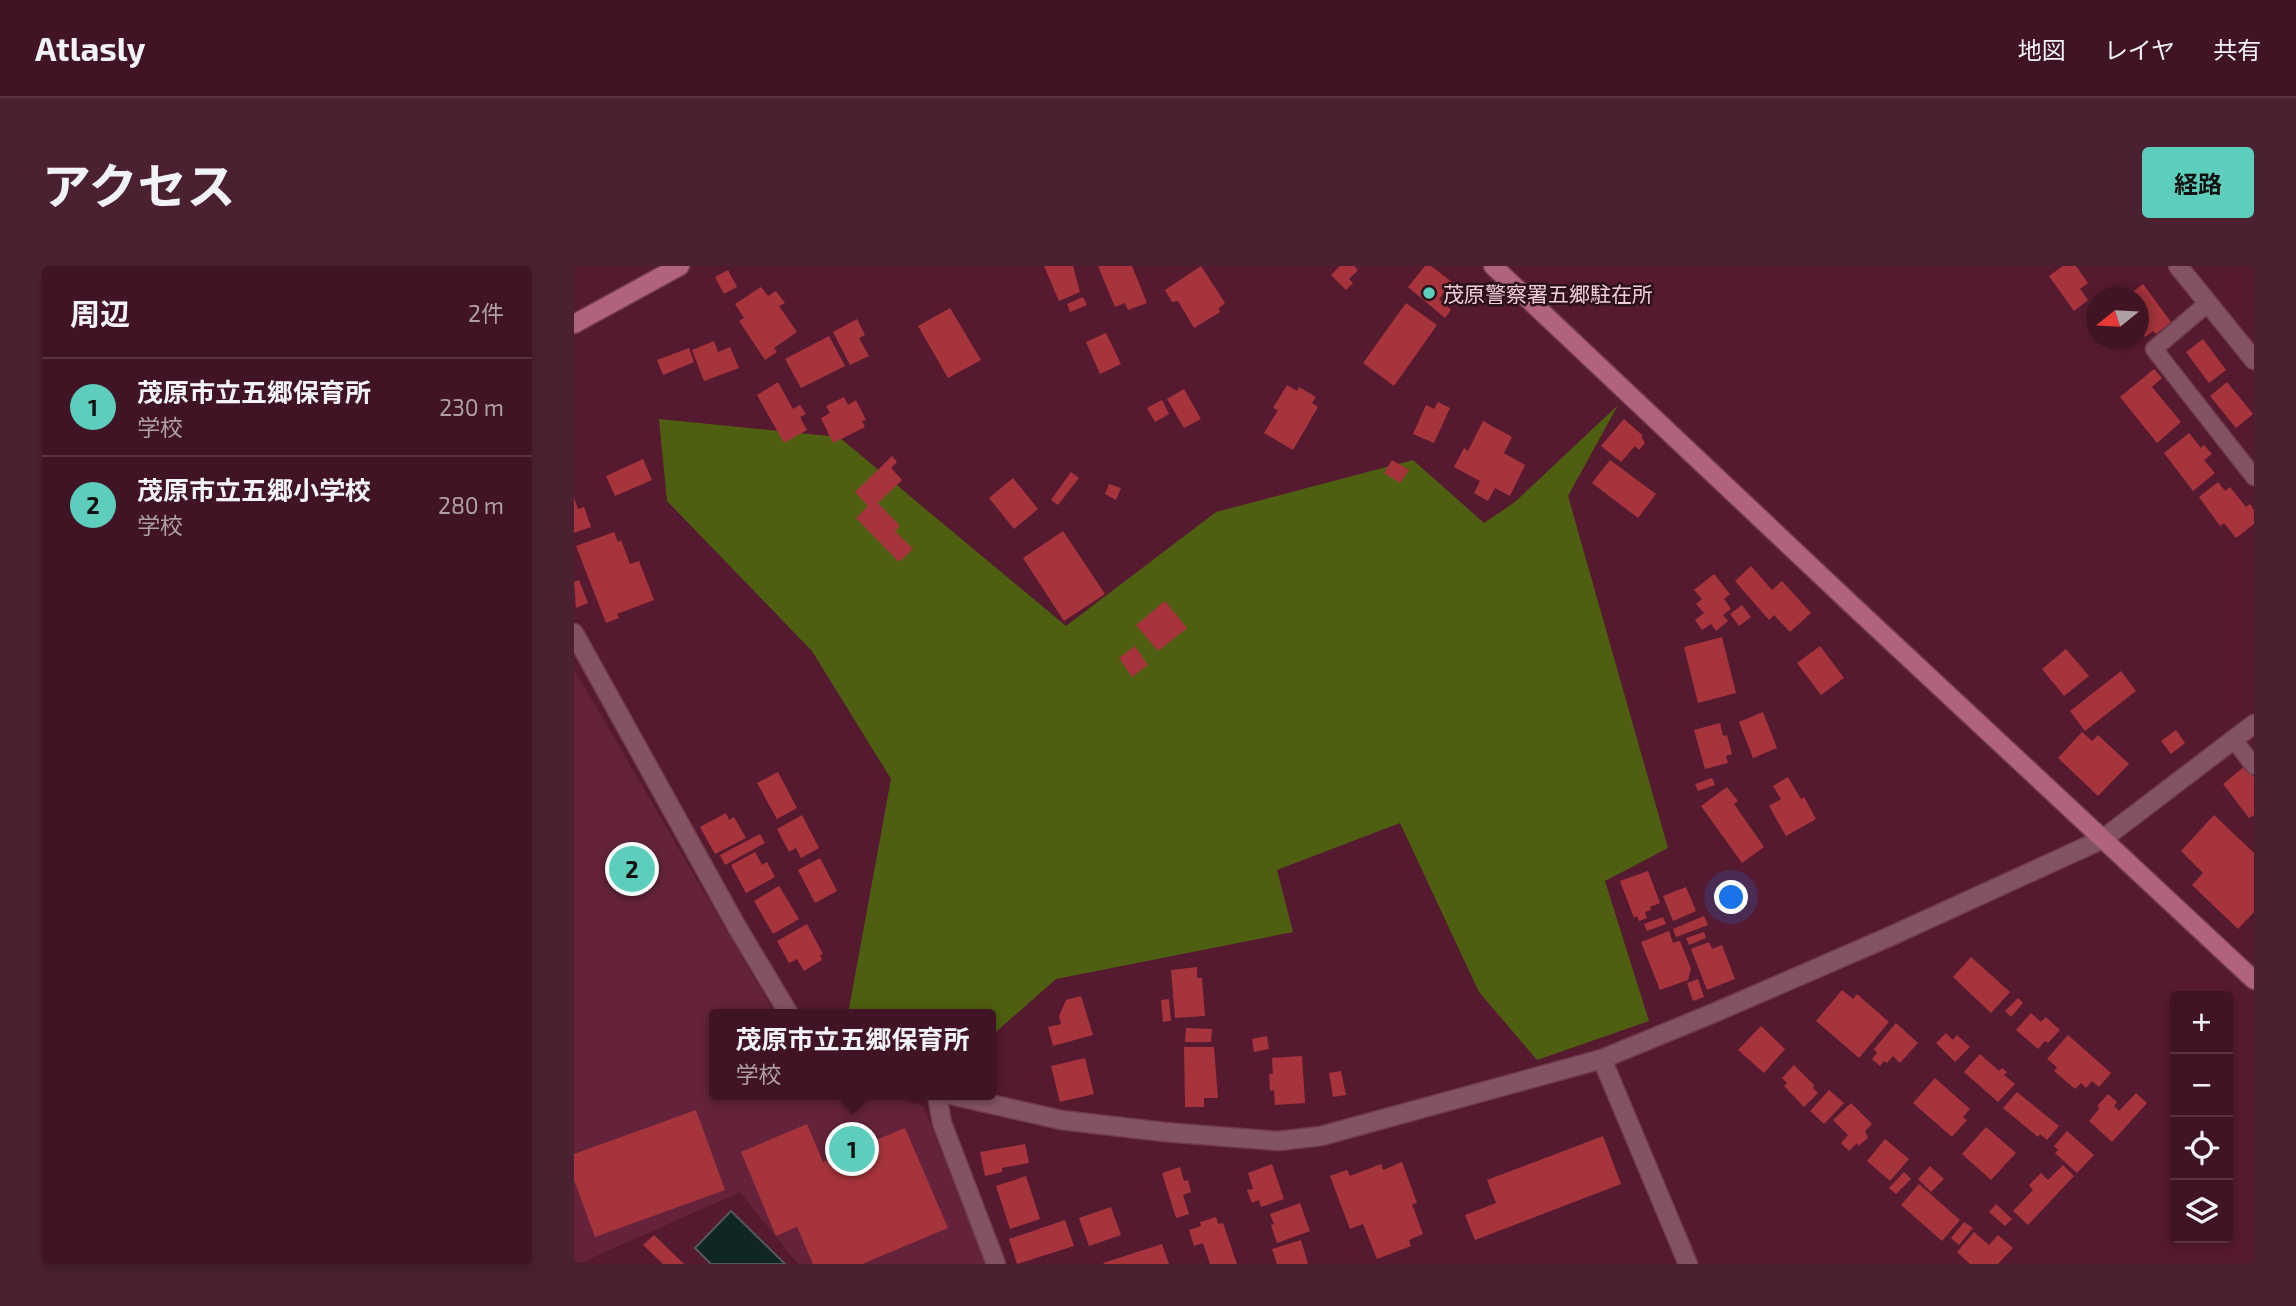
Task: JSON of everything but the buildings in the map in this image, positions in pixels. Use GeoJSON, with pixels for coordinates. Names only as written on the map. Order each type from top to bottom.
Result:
{"type":"FeatureCollection","features":[{"type":"Feature","properties":{"kind":"street"},"geometry":{"type":"LineString","coordinates":[[574,324],[680,266]]}},
{"type":"Feature","properties":{"kind":"street"},"geometry":{"type":"LineString","coordinates":[[1493,266],[2254,980]]}},
{"type":"Feature","properties":{"kind":"street"},"geometry":{"type":"LineString","coordinates":[[2178,266],[2254,360]]}},
{"type":"Feature","properties":{"kind":"street"},"geometry":{"type":"LineString","coordinates":[[574,633],[737,928],[786,1009]]}},
{"type":"Feature","properties":{"kind":"street"},"geometry":{"type":"LineString","coordinates":[[973,1100],[1061,1120],[1278,1141],[1321,1136],[1602,1059],[1716,1013],[1911,928],[2103,839],[2254,724]]}},
{"type":"Feature","properties":{"kind":"street"},"geometry":{"type":"LineString","coordinates":[[1602,1059],[1688,1264]]}},
{"type":"Feature","properties":{"kind":"street"},"geometry":{"type":"LineString","coordinates":[[938,1100],[942,1122],[996,1264]]}},
{"type":"Feature","properties":{"kind":"lane"},"geometry":{"type":"LineString","coordinates":[[2208,303],[2154,349],[2254,477]]}},
{"type":"Feature","properties":{"kind":"lane"},"geometry":{"type":"LineString","coordinates":[[2234,740],[2254,766]]}},
{"type":"Feature","properties":{"kind":"shaded area"},"geometry":{"type":"Polygon","coordinates":[[[574,669],[772,1009],[709,1009],[709,1100],[904,1100],[923,1106],[986,1264],[798,1264],[740,1192],[574,1264],[574,669]]]}},
{"type":"Feature","properties":{"kind":"shaded area"},"geometry":{"type":"Polygon","coordinates":[[[731,1211],[785,1264],[711,1264],[695,1248],[731,1211]]]}},
{"type":"Feature","properties":{"kind":"green space"},"geometry":{"type":"Polygon","coordinates":[[[1618,405],[1568,496],[1668,848],[1605,881],[1649,1021],[1537,1060],[1479,992],[1400,823],[1277,870],[1293,932],[1056,979],[996,1032],[996,1009],[849,1009],[891,779],[812,651],[667,501],[659,419],[839,437],[1066,626],[1216,512],[1413,460],[1484,523],[1515,502],[1618,405]]]}},
{"type":"Feature","properties":{"kind":"place","name":"茂原警察署五郷駐在所"},"geometry":{"type":"Point","coordinates":[1429,293]}},
{"type":"Feature","properties":{"kind":"place","name":"茂原市立五郷小学校"},"geometry":{"type":"Point","coordinates":[632,869]}},
{"type":"Feature","properties":{"kind":"place","name":"茂原市立五郷保育所"},"geometry":{"type":"Point","coordinates":[852,1149]}}]}
